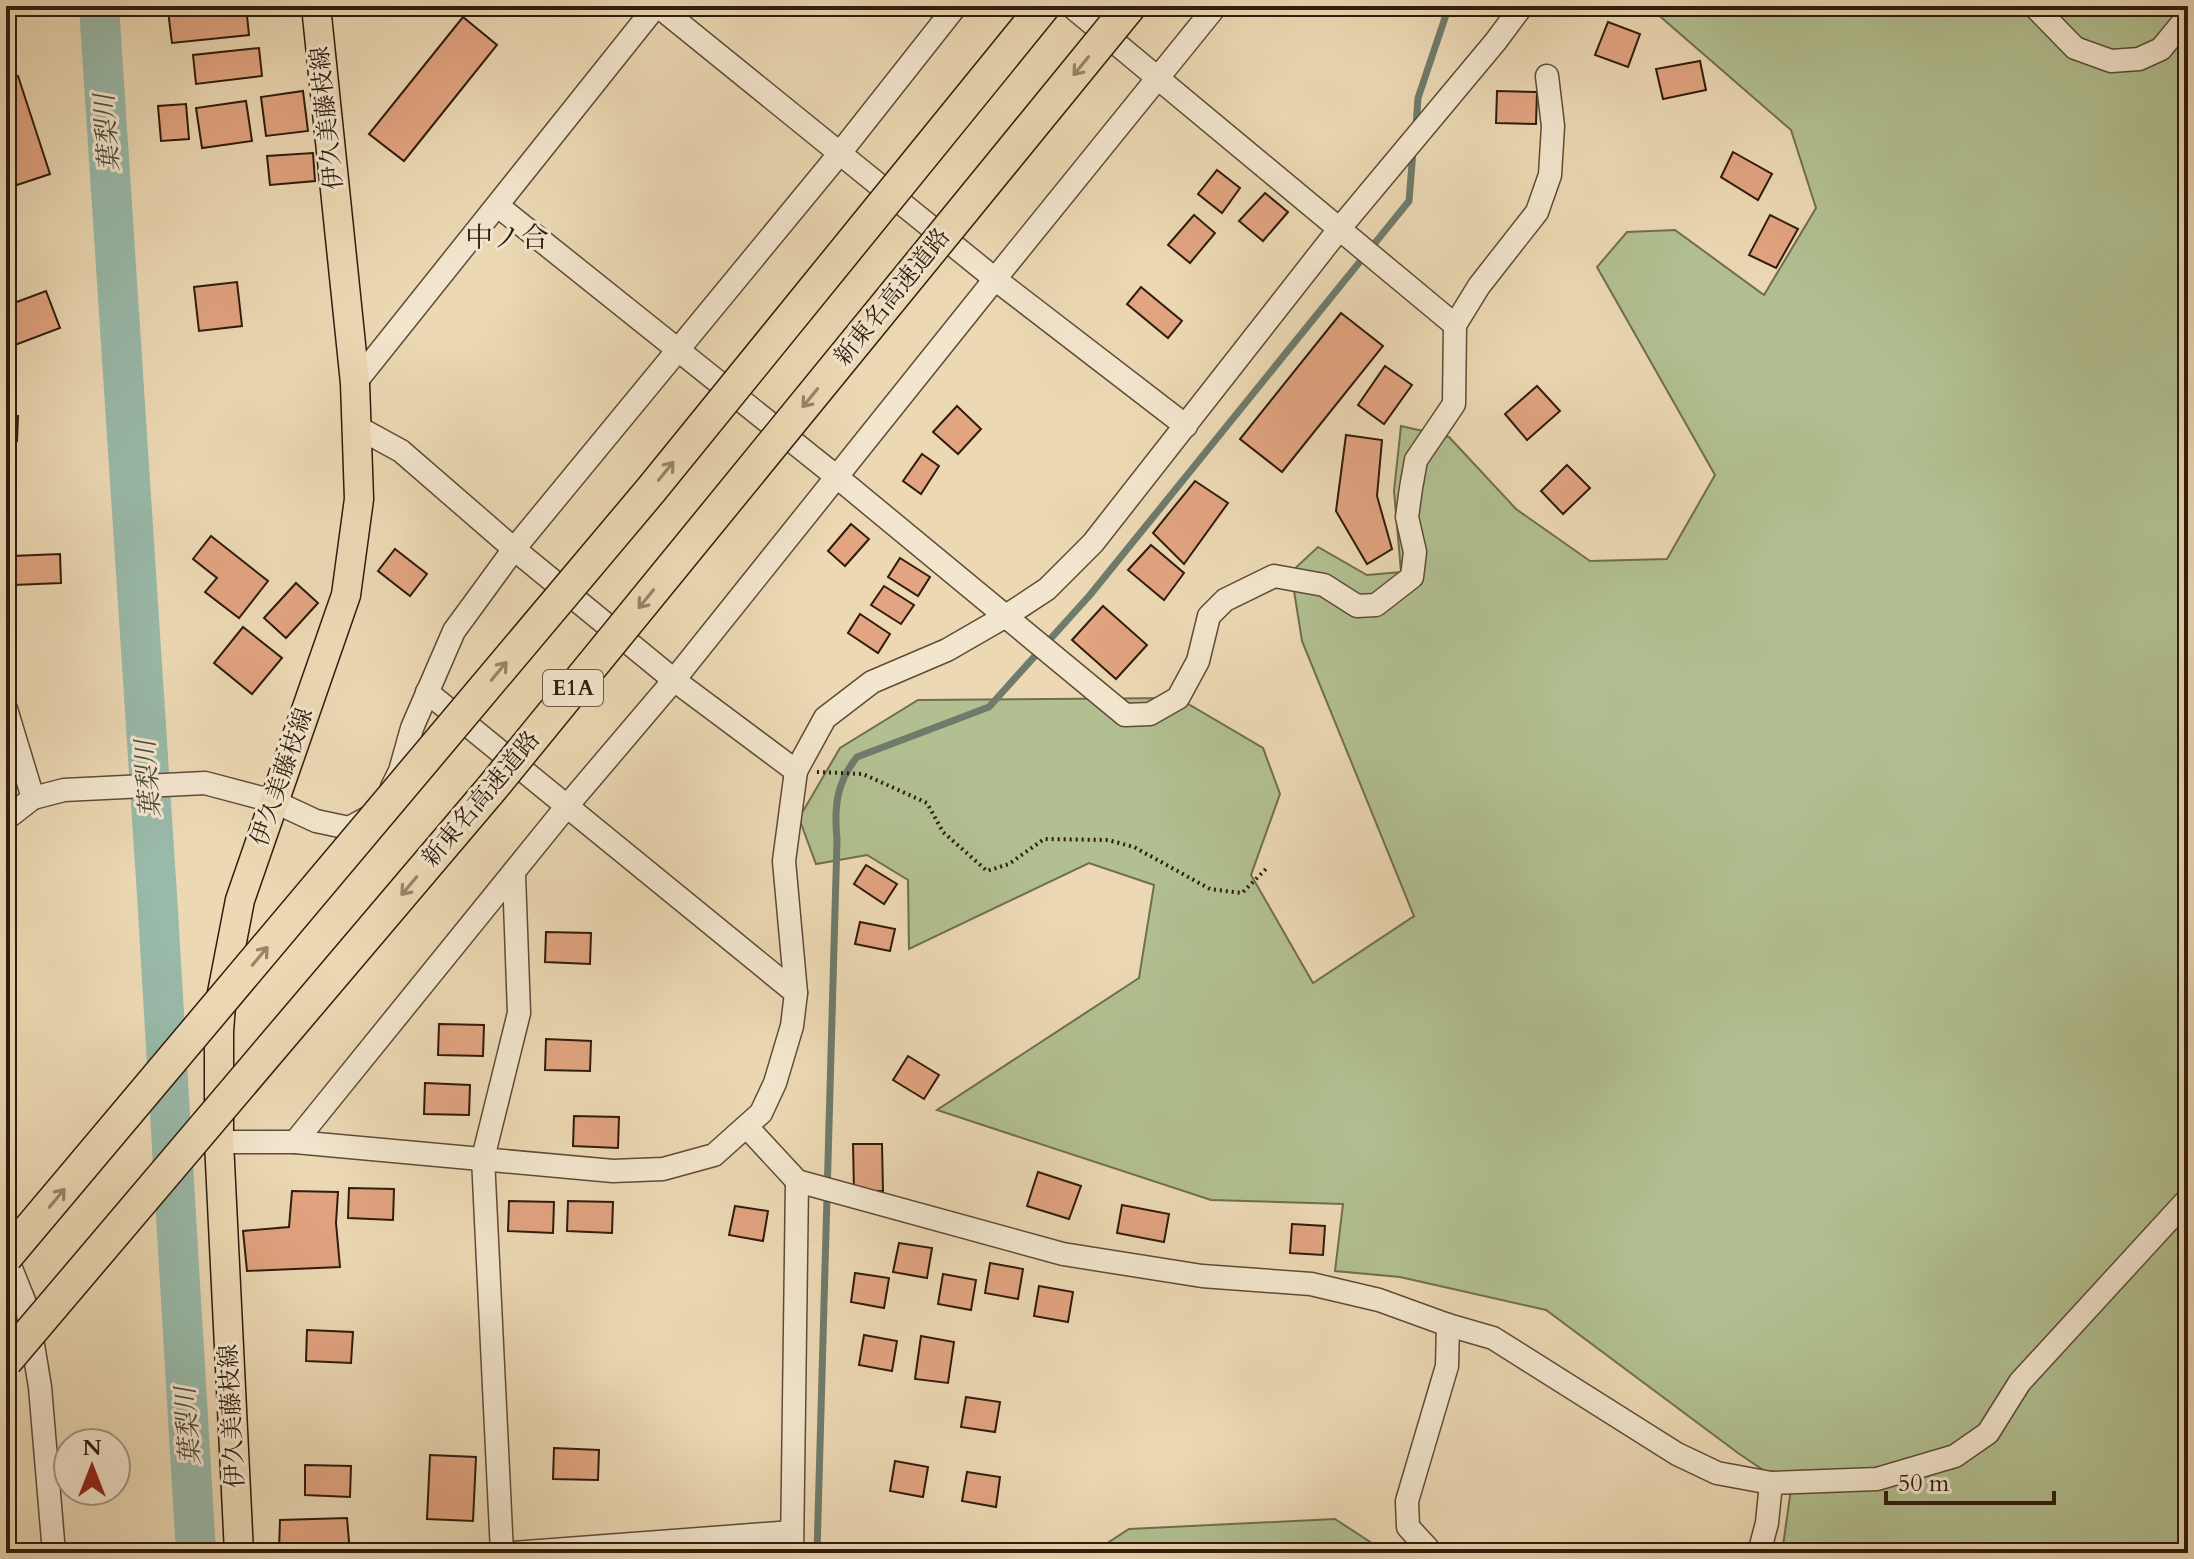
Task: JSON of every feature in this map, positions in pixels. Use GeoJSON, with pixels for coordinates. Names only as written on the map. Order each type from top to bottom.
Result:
{"type":"FeatureCollection","features":[{"type":"Feature","properties":{"kind":"highway","name":"E1A"},"geometry":{"type":"LineString","coordinates":[[6,1257],[651,490],[1044,6]]}},
{"type":"Feature","properties":{"kind":"highway","name":"新東名高速道路"},"geometry":{"type":"LineString","coordinates":[[6,1361],[492,788],[1130,6]]}},
{"type":"Feature","properties":{"kind":"main road","name":"伊久美藤枝線"},"geometry":{"type":"LineString","coordinates":[[239,1553],[219,1142],[222,993],[240,900],[346,595],[359,499],[355,383],[316,6]]}},
{"type":"Feature","properties":{"kind":"street"},"geometry":{"type":"LineString","coordinates":[[355,383],[657,6],[995,279],[1186,426]]}},
{"type":"Feature","properties":{"kind":"street"},"geometry":{"type":"LineString","coordinates":[[6,819],[33,798],[64,790],[205,783],[273,801],[316,821],[349,828],[370,818],[386,799],[400,771],[412,728],[454,631],[514,549],[840,153],[956,6]]}},
{"type":"Feature","properties":{"kind":"street"},"geometry":{"type":"LineString","coordinates":[[1071,6],[1455,325]]}},
{"type":"Feature","properties":{"kind":"street"},"geometry":{"type":"LineString","coordinates":[[295,1142],[567,806],[674,680],[1216,6]]}},
{"type":"Feature","properties":{"kind":"street"},"geometry":{"type":"LineString","coordinates":[[219,1142],[295,1142],[613,1171],[663,1169],[714,1155],[747,1127],[761,1113],[775,1083],[792,1026],[796,993],[784,861],[796,771],[825,718],[872,682],[947,650],[1006,616],[1047,589],[1093,543],[1340,228],[1522,6]]}},
{"type":"Feature","properties":{"kind":"street"},"geometry":{"type":"LineString","coordinates":[[2034,6],[2075,48],[2111,61],[2139,59],[2161,49],[2188,16]]}},
{"type":"Feature","properties":{"kind":"street"},"geometry":{"type":"LineString","coordinates":[[498,206],[837,477],[1125,715],[1150,714],[1178,698],[1198,661],[1209,616],[1225,600],[1274,576],[1324,585],[1357,606],[1376,605],[1412,577],[1415,552],[1407,517],[1411,488],[1416,460],[1454,404],[1455,325],[1479,286],[1537,212],[1550,175],[1553,126],[1547,76]]}},
{"type":"Feature","properties":{"kind":"street"},"geometry":{"type":"LineString","coordinates":[[357,427],[401,451],[514,549],[674,680],[796,771]]}},
{"type":"Feature","properties":{"kind":"street"},"geometry":{"type":"LineString","coordinates":[[427,692],[796,993]]}},
{"type":"Feature","properties":{"kind":"street"},"geometry":{"type":"LineString","coordinates":[[6,709],[33,798]]}},
{"type":"Feature","properties":{"kind":"street"},"geometry":{"type":"LineString","coordinates":[[502,1553],[483,1158],[519,1013],[514,875]]}},
{"type":"Feature","properties":{"kind":"street"},"geometry":{"type":"LineString","coordinates":[[747,1127],[797,1181],[1063,1254],[1202,1276],[1311,1284],[1379,1300],[1493,1338],[1677,1454],[1717,1473],[1771,1483],[1877,1479],[1955,1456],[1988,1433],[2020,1382],[2188,1199]]}},
{"type":"Feature","properties":{"kind":"street"},"geometry":{"type":"LineString","coordinates":[[513,1553],[792,1543],[797,1181]]}},
{"type":"Feature","properties":{"kind":"street"},"geometry":{"type":"LineString","coordinates":[[6,1257],[27,1308],[40,1387],[54,1553]]}},
{"type":"Feature","properties":{"kind":"street"},"geometry":{"type":"LineString","coordinates":[[1432,1553],[1408,1527],[1407,1501],[1447,1366],[1448,1325]]}},
{"type":"Feature","properties":{"kind":"street"},"geometry":{"type":"LineString","coordinates":[[1759,1553],[1767,1523],[1771,1483]]}},
{"type":"Feature","properties":{"kind":"path"},"geometry":{"type":"LineString","coordinates":[[796,771],[863,774],[927,803],[943,832],[987,871],[1009,864],[1044,839],[1108,840],[1134,847],[1210,889],[1242,893],[1266,869]]}},
{"type":"Feature","properties":{"kind":"green space"},"geometry":{"type":"Polygon","coordinates":[[[1648,6],[2188,6],[2188,1553],[1782,1553],[1791,1489],[1546,1310],[1400,1277],[1335,1271],[1343,1204],[1211,1200],[937,1110],[1139,978],[1154,885],[1089,863],[909,949],[908,880],[867,855],[816,864],[799,818],[840,748],[918,700],[1178,698],[1263,748],[1280,794],[1251,875],[1313,983],[1414,916],[1302,641],[1291,572],[1318,547],[1367,575],[1401,572],[1394,491],[1401,426],[1449,437],[1516,509],[1590,561],[1667,559],[1715,475],[1597,267],[1627,232],[1675,230],[1764,295],[1816,208],[1791,130],[1648,6]]]}},
{"type":"Feature","properties":{"kind":"green space"},"geometry":{"type":"Polygon","coordinates":[[[1335,1519],[1387,1553],[1092,1553],[1129,1529],[1335,1519]]]}},
{"type":"Feature","properties":{"kind":"building"},"geometry":{"type":"Polygon","coordinates":[[[246,6],[249,35],[172,43],[168,11],[246,6]]]}},
{"type":"Feature","properties":{"kind":"building"},"geometry":{"type":"Polygon","coordinates":[[[463,17],[497,45],[404,161],[369,134],[463,17]]]}},
{"type":"Feature","properties":{"kind":"building"},"geometry":{"type":"Polygon","coordinates":[[[1608,22],[1640,34],[1628,67],[1595,55],[1608,22]]]}},
{"type":"Feature","properties":{"kind":"building"},"geometry":{"type":"Polygon","coordinates":[[[259,48],[262,76],[196,84],[193,55],[259,48]]]}},
{"type":"Feature","properties":{"kind":"building"},"geometry":{"type":"Polygon","coordinates":[[[1700,61],[1706,90],[1663,99],[1656,69],[1700,61]]]}},
{"type":"Feature","properties":{"kind":"building"},"geometry":{"type":"Polygon","coordinates":[[[18,76],[50,174],[11,187],[6,172],[6,80],[18,76]]]}},
{"type":"Feature","properties":{"kind":"building"},"geometry":{"type":"Polygon","coordinates":[[[303,91],[308,131],[266,136],[261,97],[303,91]]]}},
{"type":"Feature","properties":{"kind":"building"},"geometry":{"type":"Polygon","coordinates":[[[1497,91],[1537,92],[1536,124],[1496,123],[1497,91]]]}},
{"type":"Feature","properties":{"kind":"building"},"geometry":{"type":"Polygon","coordinates":[[[246,101],[252,141],[202,148],[196,108],[246,101]]]}},
{"type":"Feature","properties":{"kind":"building"},"geometry":{"type":"Polygon","coordinates":[[[186,104],[189,139],[161,141],[158,106],[186,104]]]}},
{"type":"Feature","properties":{"kind":"building"},"geometry":{"type":"Polygon","coordinates":[[[1733,152],[1772,174],[1758,200],[1721,177],[1733,152]]]}},
{"type":"Feature","properties":{"kind":"building"},"geometry":{"type":"Polygon","coordinates":[[[313,153],[315,181],[270,185],[267,156],[313,153]]]}},
{"type":"Feature","properties":{"kind":"building"},"geometry":{"type":"Polygon","coordinates":[[[1217,170],[1240,188],[1222,213],[1198,194],[1217,170]]]}},
{"type":"Feature","properties":{"kind":"building"},"geometry":{"type":"Polygon","coordinates":[[[1265,193],[1288,212],[1263,241],[1239,221],[1265,193]]]}},
{"type":"Feature","properties":{"kind":"building"},"geometry":{"type":"Polygon","coordinates":[[[1194,215],[1215,233],[1190,263],[1168,245],[1194,215]]]}},
{"type":"Feature","properties":{"kind":"building"},"geometry":{"type":"Polygon","coordinates":[[[1770,215],[1798,229],[1776,268],[1749,255],[1770,215]]]}},
{"type":"Feature","properties":{"kind":"building"},"geometry":{"type":"Polygon","coordinates":[[[237,282],[242,326],[199,331],[194,287],[237,282]]]}},
{"type":"Feature","properties":{"kind":"building"},"geometry":{"type":"Polygon","coordinates":[[[1141,287],[1182,321],[1168,338],[1127,304],[1141,287]]]}},
{"type":"Feature","properties":{"kind":"building"},"geometry":{"type":"Polygon","coordinates":[[[46,291],[60,328],[15,345],[6,321],[6,306],[46,291]]]}},
{"type":"Feature","properties":{"kind":"building"},"geometry":{"type":"Polygon","coordinates":[[[1341,313],[1383,346],[1282,472],[1240,439],[1341,313]]]}},
{"type":"Feature","properties":{"kind":"building"},"geometry":{"type":"Polygon","coordinates":[[[1385,366],[1412,385],[1384,424],[1358,405],[1385,366]]]}},
{"type":"Feature","properties":{"kind":"building"},"geometry":{"type":"Polygon","coordinates":[[[1537,386],[1560,411],[1527,440],[1505,414],[1537,386]]]}},
{"type":"Feature","properties":{"kind":"building"},"geometry":{"type":"Polygon","coordinates":[[[957,406],[981,429],[958,454],[933,432],[957,406]]]}},
{"type":"Feature","properties":{"kind":"building"},"geometry":{"type":"Polygon","coordinates":[[[18,416],[17,441],[6,442],[6,417],[18,416]]]}},
{"type":"Feature","properties":{"kind":"building"},"geometry":{"type":"Polygon","coordinates":[[[1346,435],[1382,440],[1377,496],[1392,549],[1367,564],[1336,511],[1346,435]]]}},
{"type":"Feature","properties":{"kind":"building"},"geometry":{"type":"Polygon","coordinates":[[[922,454],[939,466],[921,494],[903,481],[922,454]]]}},
{"type":"Feature","properties":{"kind":"building"},"geometry":{"type":"Polygon","coordinates":[[[1567,465],[1590,488],[1563,514],[1541,491],[1567,465]]]}},
{"type":"Feature","properties":{"kind":"building"},"geometry":{"type":"Polygon","coordinates":[[[1195,481],[1228,503],[1184,564],[1153,533],[1195,481]]]}},
{"type":"Feature","properties":{"kind":"building"},"geometry":{"type":"Polygon","coordinates":[[[851,524],[869,539],[845,566],[828,551],[851,524]]]}},
{"type":"Feature","properties":{"kind":"building"},"geometry":{"type":"Polygon","coordinates":[[[211,536],[268,581],[239,618],[205,592],[217,578],[193,559],[211,536]]]}},
{"type":"Feature","properties":{"kind":"building"},"geometry":{"type":"Polygon","coordinates":[[[1151,545],[1184,573],[1164,600],[1128,570],[1151,545]]]}},
{"type":"Feature","properties":{"kind":"building"},"geometry":{"type":"Polygon","coordinates":[[[395,549],[427,574],[410,596],[378,571],[395,549]]]}},
{"type":"Feature","properties":{"kind":"building"},"geometry":{"type":"Polygon","coordinates":[[[60,554],[61,583],[14,585],[12,556],[60,554]]]}},
{"type":"Feature","properties":{"kind":"building"},"geometry":{"type":"Polygon","coordinates":[[[900,558],[930,577],[918,596],[888,577],[900,558]]]}},
{"type":"Feature","properties":{"kind":"building"},"geometry":{"type":"Polygon","coordinates":[[[296,583],[318,603],[286,638],[264,618],[296,583]]]}},
{"type":"Feature","properties":{"kind":"building"},"geometry":{"type":"Polygon","coordinates":[[[884,586],[914,605],[901,624],[871,605],[884,586]]]}},
{"type":"Feature","properties":{"kind":"building"},"geometry":{"type":"Polygon","coordinates":[[[1103,606],[1147,645],[1116,679],[1072,640],[1103,606]]]}},
{"type":"Feature","properties":{"kind":"building"},"geometry":{"type":"Polygon","coordinates":[[[860,614],[890,634],[878,653],[848,633],[860,614]]]}},
{"type":"Feature","properties":{"kind":"building"},"geometry":{"type":"Polygon","coordinates":[[[243,627],[282,658],[252,694],[214,663],[243,627]]]}},
{"type":"Feature","properties":{"kind":"building"},"geometry":{"type":"Polygon","coordinates":[[[866,865],[897,884],[884,904],[854,884],[866,865]]]}},
{"type":"Feature","properties":{"kind":"building"},"geometry":{"type":"Polygon","coordinates":[[[860,922],[895,929],[890,951],[855,944],[860,922]]]}},
{"type":"Feature","properties":{"kind":"building"},"geometry":{"type":"Polygon","coordinates":[[[546,932],[591,933],[590,964],[545,962],[546,932]]]}},
{"type":"Feature","properties":{"kind":"building"},"geometry":{"type":"Polygon","coordinates":[[[439,1024],[484,1025],[483,1056],[438,1055],[439,1024]]]}},
{"type":"Feature","properties":{"kind":"building"},"geometry":{"type":"Polygon","coordinates":[[[546,1039],[591,1041],[590,1071],[545,1070],[546,1039]]]}},
{"type":"Feature","properties":{"kind":"building"},"geometry":{"type":"Polygon","coordinates":[[[908,1056],[939,1075],[924,1099],[893,1080],[908,1056]]]}},
{"type":"Feature","properties":{"kind":"building"},"geometry":{"type":"Polygon","coordinates":[[[425,1083],[470,1085],[469,1115],[424,1114],[425,1083]]]}},
{"type":"Feature","properties":{"kind":"building"},"geometry":{"type":"Polygon","coordinates":[[[574,1116],[619,1117],[618,1148],[573,1146],[574,1116]]]}},
{"type":"Feature","properties":{"kind":"building"},"geometry":{"type":"Polygon","coordinates":[[[853,1144],[882,1144],[883,1191],[854,1191],[853,1144]]]}},
{"type":"Feature","properties":{"kind":"building"},"geometry":{"type":"Polygon","coordinates":[[[1038,1172],[1081,1186],[1069,1219],[1027,1206],[1038,1172]]]}},
{"type":"Feature","properties":{"kind":"building"},"geometry":{"type":"Polygon","coordinates":[[[349,1188],[394,1189],[393,1220],[348,1218],[349,1188]]]}},
{"type":"Feature","properties":{"kind":"building"},"geometry":{"type":"Polygon","coordinates":[[[292,1191],[338,1192],[336,1223],[340,1267],[247,1271],[243,1231],[289,1227],[292,1191]]]}},
{"type":"Feature","properties":{"kind":"building"},"geometry":{"type":"Polygon","coordinates":[[[509,1201],[554,1202],[553,1233],[508,1231],[509,1201]]]}},
{"type":"Feature","properties":{"kind":"building"},"geometry":{"type":"Polygon","coordinates":[[[568,1201],[613,1202],[612,1233],[567,1231],[568,1201]]]}},
{"type":"Feature","properties":{"kind":"building"},"geometry":{"type":"Polygon","coordinates":[[[1122,1205],[1169,1214],[1164,1242],[1117,1233],[1122,1205]]]}},
{"type":"Feature","properties":{"kind":"building"},"geometry":{"type":"Polygon","coordinates":[[[735,1206],[768,1211],[763,1241],[729,1235],[735,1206]]]}},
{"type":"Feature","properties":{"kind":"building"},"geometry":{"type":"Polygon","coordinates":[[[1292,1224],[1325,1226],[1323,1255],[1290,1253],[1292,1224]]]}},
{"type":"Feature","properties":{"kind":"building"},"geometry":{"type":"Polygon","coordinates":[[[899,1243],[932,1248],[927,1278],[893,1272],[899,1243]]]}},
{"type":"Feature","properties":{"kind":"building"},"geometry":{"type":"Polygon","coordinates":[[[990,1263],[1023,1269],[1018,1299],[985,1293],[990,1263]]]}},
{"type":"Feature","properties":{"kind":"building"},"geometry":{"type":"Polygon","coordinates":[[[855,1273],[889,1278],[884,1308],[851,1302],[855,1273]]]}},
{"type":"Feature","properties":{"kind":"building"},"geometry":{"type":"Polygon","coordinates":[[[943,1274],[976,1280],[971,1310],[938,1304],[943,1274]]]}},
{"type":"Feature","properties":{"kind":"building"},"geometry":{"type":"Polygon","coordinates":[[[1039,1286],[1073,1292],[1068,1322],[1034,1316],[1039,1286]]]}},
{"type":"Feature","properties":{"kind":"building"},"geometry":{"type":"Polygon","coordinates":[[[307,1330],[353,1332],[351,1363],[306,1361],[307,1330]]]}},
{"type":"Feature","properties":{"kind":"building"},"geometry":{"type":"Polygon","coordinates":[[[864,1335],[897,1341],[892,1371],[859,1365],[864,1335]]]}},
{"type":"Feature","properties":{"kind":"building"},"geometry":{"type":"Polygon","coordinates":[[[921,1336],[954,1342],[948,1383],[915,1379],[921,1336]]]}},
{"type":"Feature","properties":{"kind":"building"},"geometry":{"type":"Polygon","coordinates":[[[966,1397],[1000,1402],[995,1432],[961,1427],[966,1397]]]}},
{"type":"Feature","properties":{"kind":"building"},"geometry":{"type":"Polygon","coordinates":[[[554,1448],[599,1450],[598,1480],[553,1479],[554,1448]]]}},
{"type":"Feature","properties":{"kind":"building"},"geometry":{"type":"Polygon","coordinates":[[[430,1455],[476,1457],[473,1521],[427,1519],[430,1455]]]}},
{"type":"Feature","properties":{"kind":"building"},"geometry":{"type":"Polygon","coordinates":[[[895,1461],[928,1467],[923,1497],[890,1491],[895,1461]]]}},
{"type":"Feature","properties":{"kind":"building"},"geometry":{"type":"Polygon","coordinates":[[[305,1465],[351,1466],[350,1497],[305,1495],[305,1465]]]}},
{"type":"Feature","properties":{"kind":"building"},"geometry":{"type":"Polygon","coordinates":[[[967,1472],[1000,1477],[996,1507],[962,1501],[967,1472]]]}},
{"type":"Feature","properties":{"kind":"building"},"geometry":{"type":"Polygon","coordinates":[[[347,1518],[350,1553],[279,1550],[280,1520],[347,1518]]]}},
{"type":"Feature","properties":{"kind":"waterway","name":"葉梨川"},"geometry":{"type":"LineString","coordinates":[[99,6],[196,1553]]}},
{"type":"Feature","properties":{"kind":"waterway"},"geometry":{"type":"LineString","coordinates":[[1416,127],[1418,98],[1449,6]]}},
{"type":"Feature","properties":{"kind":"waterway"},"geometry":{"type":"LineString","coordinates":[[817,1553],[836,817],[838,796],[845,776],[857,757],[989,707],[1090,595],[1409,201],[1413,151]]}},
{"type":"Feature","properties":{"kind":"district","name":"中ノ合"},"geometry":{"type":"Point","coordinates":[507,238]}}]}
